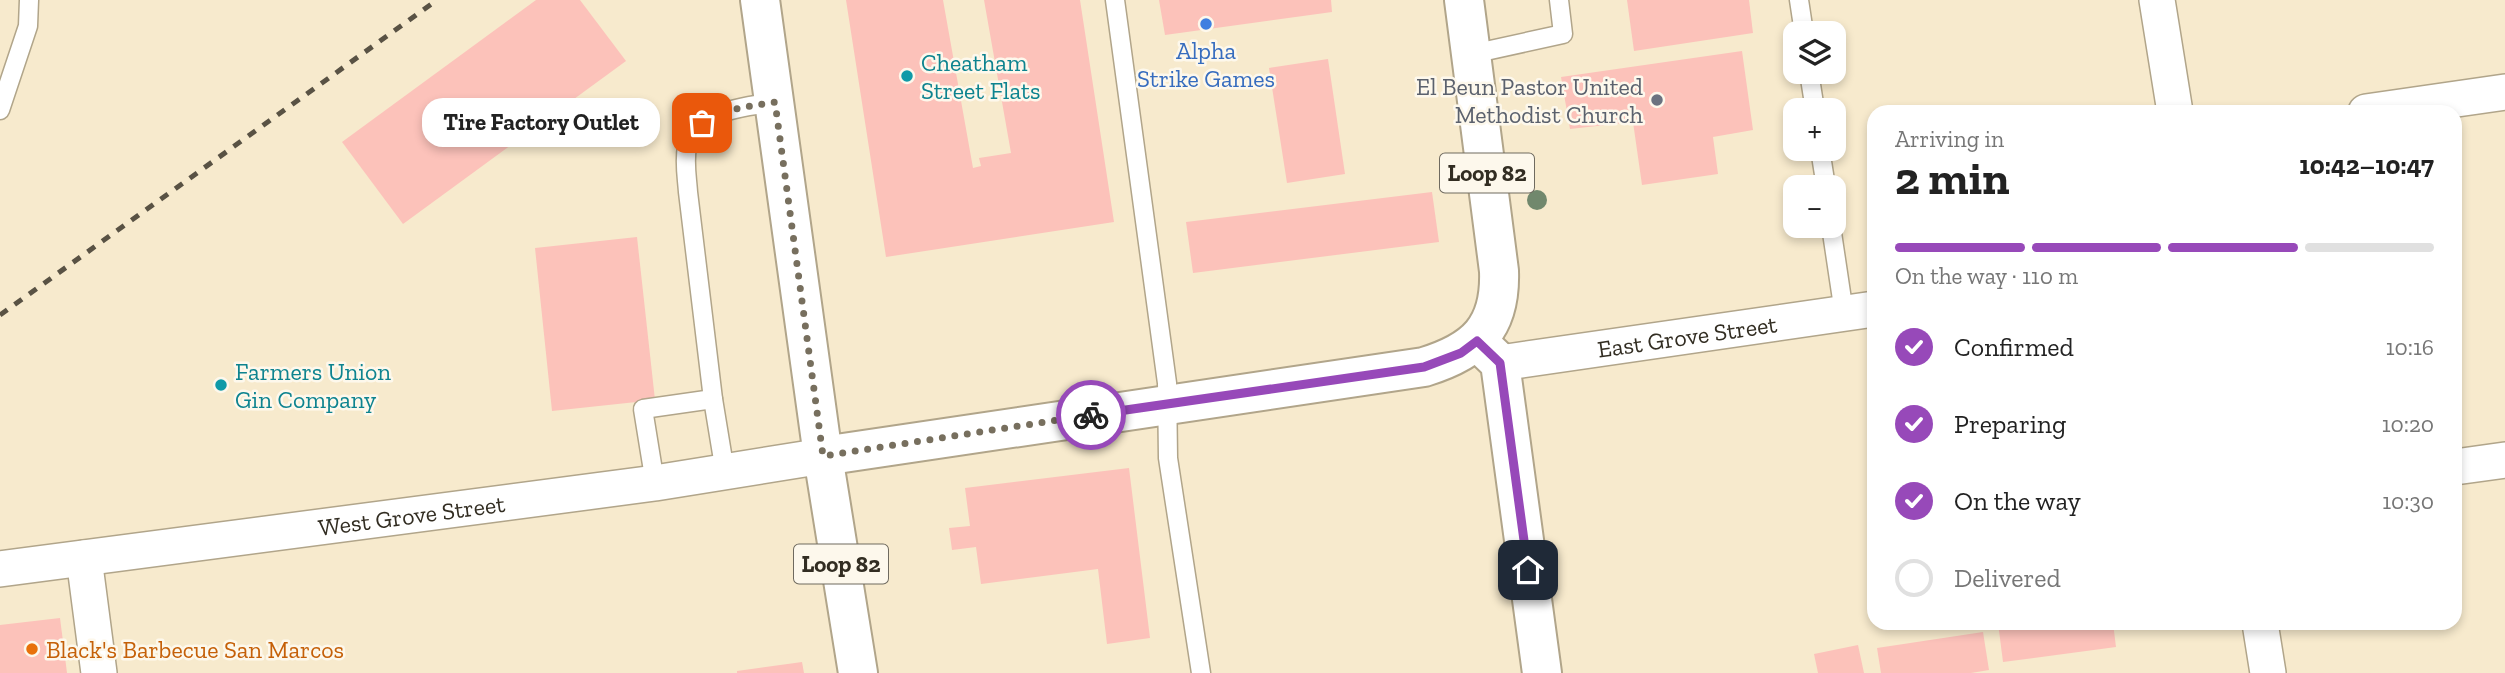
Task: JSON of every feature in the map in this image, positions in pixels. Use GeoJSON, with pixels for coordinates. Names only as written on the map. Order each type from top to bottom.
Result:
{"type":"FeatureCollection","features":[{"type":"Feature","properties":{"kind":"main road","name":"Loop 82"},"geometry":{"type":"LineString","coordinates":[[760,0],[823,456],[858,673]]}},
{"type":"Feature","properties":{"kind":"main road","name":"Loop 82"},"geometry":{"type":"LineString","coordinates":[[1464,0],[1500,271],[1500,294],[1488,325],[1488,352]]}},
{"type":"Feature","properties":{"kind":"main road","name":"East Grove Street"},"geometry":{"type":"LineString","coordinates":[[823,456],[1424,367],[1461,353],[1488,352]]}},
{"type":"Feature","properties":{"kind":"main road"},"geometry":{"type":"LineString","coordinates":[[1488,352],[1542,673]]}},
{"type":"Feature","properties":{"kind":"street"},"geometry":{"type":"LineString","coordinates":[[2157,0],[2174,105]]}},
{"type":"Feature","properties":{"kind":"street"},"geometry":{"type":"LineString","coordinates":[[2415,105],[2505,92]]}},
{"type":"Feature","properties":{"kind":"street","name":"East Grove Street"},"geometry":{"type":"LineString","coordinates":[[1488,352],[1859,311]]}},
{"type":"Feature","properties":{"kind":"street","name":"West Grove Street"},"geometry":{"type":"LineString","coordinates":[[0,569],[655,483],[823,456]]}},
{"type":"Feature","properties":{"kind":"street"},"geometry":{"type":"LineString","coordinates":[[2462,466],[2505,460]]}},
{"type":"Feature","properties":{"kind":"street"},"geometry":{"type":"LineString","coordinates":[[84,558],[99,673]]}},
{"type":"Feature","properties":{"kind":"street"},"geometry":{"type":"LineString","coordinates":[[2261,630],[2268,673]]}},
{"type":"Feature","properties":{"kind":"lane"},"geometry":{"type":"LineString","coordinates":[[0,110],[28,26],[29,0]]}},
{"type":"Feature","properties":{"kind":"lane"},"geometry":{"type":"LineString","coordinates":[[1115,0],[1166,370],[1168,457],[1201,673]]}},
{"type":"Feature","properties":{"kind":"lane"},"geometry":{"type":"LineString","coordinates":[[1472,54],[1563,34],[1559,0]]}},
{"type":"Feature","properties":{"kind":"lane"},"geometry":{"type":"LineString","coordinates":[[1799,0],[1802,21]]}},
{"type":"Feature","properties":{"kind":"lane"},"geometry":{"type":"LineString","coordinates":[[725,472],[713,399],[688,192],[687,146],[691,134],[702,123],[739,108],[775,102]]}},
{"type":"Feature","properties":{"kind":"lane"},"geometry":{"type":"LineString","coordinates":[[1835,238],[1859,311]]}},
{"type":"Feature","properties":{"kind":"lane"},"geometry":{"type":"LineString","coordinates":[[655,483],[643,409],[713,399]]}},
{"type":"Feature","properties":{"kind":"building"},"geometry":{"type":"Polygon","coordinates":[[[536,0],[580,0],[626,61],[403,224],[342,142],[536,0]]]}},
{"type":"Feature","properties":{"kind":"building","name":"Cheatham Street Flats"},"geometry":{"type":"Polygon","coordinates":[[[846,0],[943,0],[973,168],[981,166],[979,158],[1011,153],[984,0],[1080,0],[1114,222],[886,257],[846,0]]]}},
{"type":"Feature","properties":{"kind":"building","name":"Alpha Strike Games"},"geometry":{"type":"Polygon","coordinates":[[[1159,0],[1331,0],[1332,12],[1165,35],[1159,0]]]}},
{"type":"Feature","properties":{"kind":"building"},"geometry":{"type":"Polygon","coordinates":[[[1627,0],[1749,0],[1753,33],[1634,51],[1627,0]]]}},
{"type":"Feature","properties":{"kind":"building","name":"El Beun Pastor United Methodist Church"},"geometry":{"type":"Polygon","coordinates":[[[1742,51],[1753,130],[1713,137],[1718,174],[1642,185],[1633,122],[1570,129],[1561,77],[1742,51]]]}},
{"type":"Feature","properties":{"kind":"building"},"geometry":{"type":"Polygon","coordinates":[[[1328,59],[1345,174],[1287,183],[1269,68],[1328,59]]]}},
{"type":"Feature","properties":{"kind":"building"},"geometry":{"type":"Polygon","coordinates":[[[1432,192],[1439,242],[1193,273],[1186,222],[1432,192]]]}},
{"type":"Feature","properties":{"kind":"building"},"geometry":{"type":"Polygon","coordinates":[[[637,237],[655,400],[552,411],[535,248],[637,237]]]}},
{"type":"Feature","properties":{"kind":"building"},"geometry":{"type":"Polygon","coordinates":[[[1129,468],[1150,638],[1107,644],[1098,569],[981,584],[976,547],[952,550],[949,528],[970,526],[965,488],[1129,468]]]}},
{"type":"Feature","properties":{"kind":"building","name":"Black's Barbecue San Marcos"},"geometry":{"type":"Polygon","coordinates":[[[60,618],[67,673],[0,673],[0,625],[60,618]]]}},
{"type":"Feature","properties":{"kind":"building"},"geometry":{"type":"Polygon","coordinates":[[[1999,630],[2114,630],[2116,647],[2003,662],[1999,630]]]}},
{"type":"Feature","properties":{"kind":"building"},"geometry":{"type":"Polygon","coordinates":[[[1983,632],[1989,670],[1971,673],[1881,673],[1877,648],[1983,632]]]}},
{"type":"Feature","properties":{"kind":"building"},"geometry":{"type":"Polygon","coordinates":[[[1858,645],[1864,673],[1818,673],[1814,654],[1858,645]]]}},
{"type":"Feature","properties":{"kind":"building"},"geometry":{"type":"Polygon","coordinates":[[[802,662],[804,673],[737,673],[737,671],[802,662]]]}},
{"type":"Feature","properties":{"kind":"railway"},"geometry":{"type":"LineString","coordinates":[[0,315],[437,0]]}},
{"type":"Feature","properties":{"kind":"way so far"},"geometry":{"type":"LineString","coordinates":[[702,123],[739,108],[775,102],[823,456],[1091,415]]}},
{"type":"Feature","properties":{"kind":"place","name":"Alpha Strike Games"},"geometry":{"type":"Point","coordinates":[1206,24]}},
{"type":"Feature","properties":{"kind":"place","name":"Cheatham Street Flats"},"geometry":{"type":"Point","coordinates":[907,76]}},
{"type":"Feature","properties":{"kind":"place","name":"El Beun Pastor United Methodist Church"},"geometry":{"type":"Point","coordinates":[1657,100]}},
{"type":"Feature","properties":{"kind":"place","name":"Tire Factory Outlet"},"geometry":{"type":"Point","coordinates":[702,123]}},
{"type":"Feature","properties":{"kind":"place","name":"Farmers Union Gin Company"},"geometry":{"type":"Point","coordinates":[221,385]}},
{"type":"Feature","properties":{"kind":"place","name":"Black's Barbecue San Marcos"},"geometry":{"type":"Point","coordinates":[32,649]}},
{"type":"Feature","properties":{"kind":"route"},"geometry":{"type":"LineString","coordinates":[[1091,415],[1424,367],[1461,353],[1477,341],[1500,363],[1528,570]]}}]}
